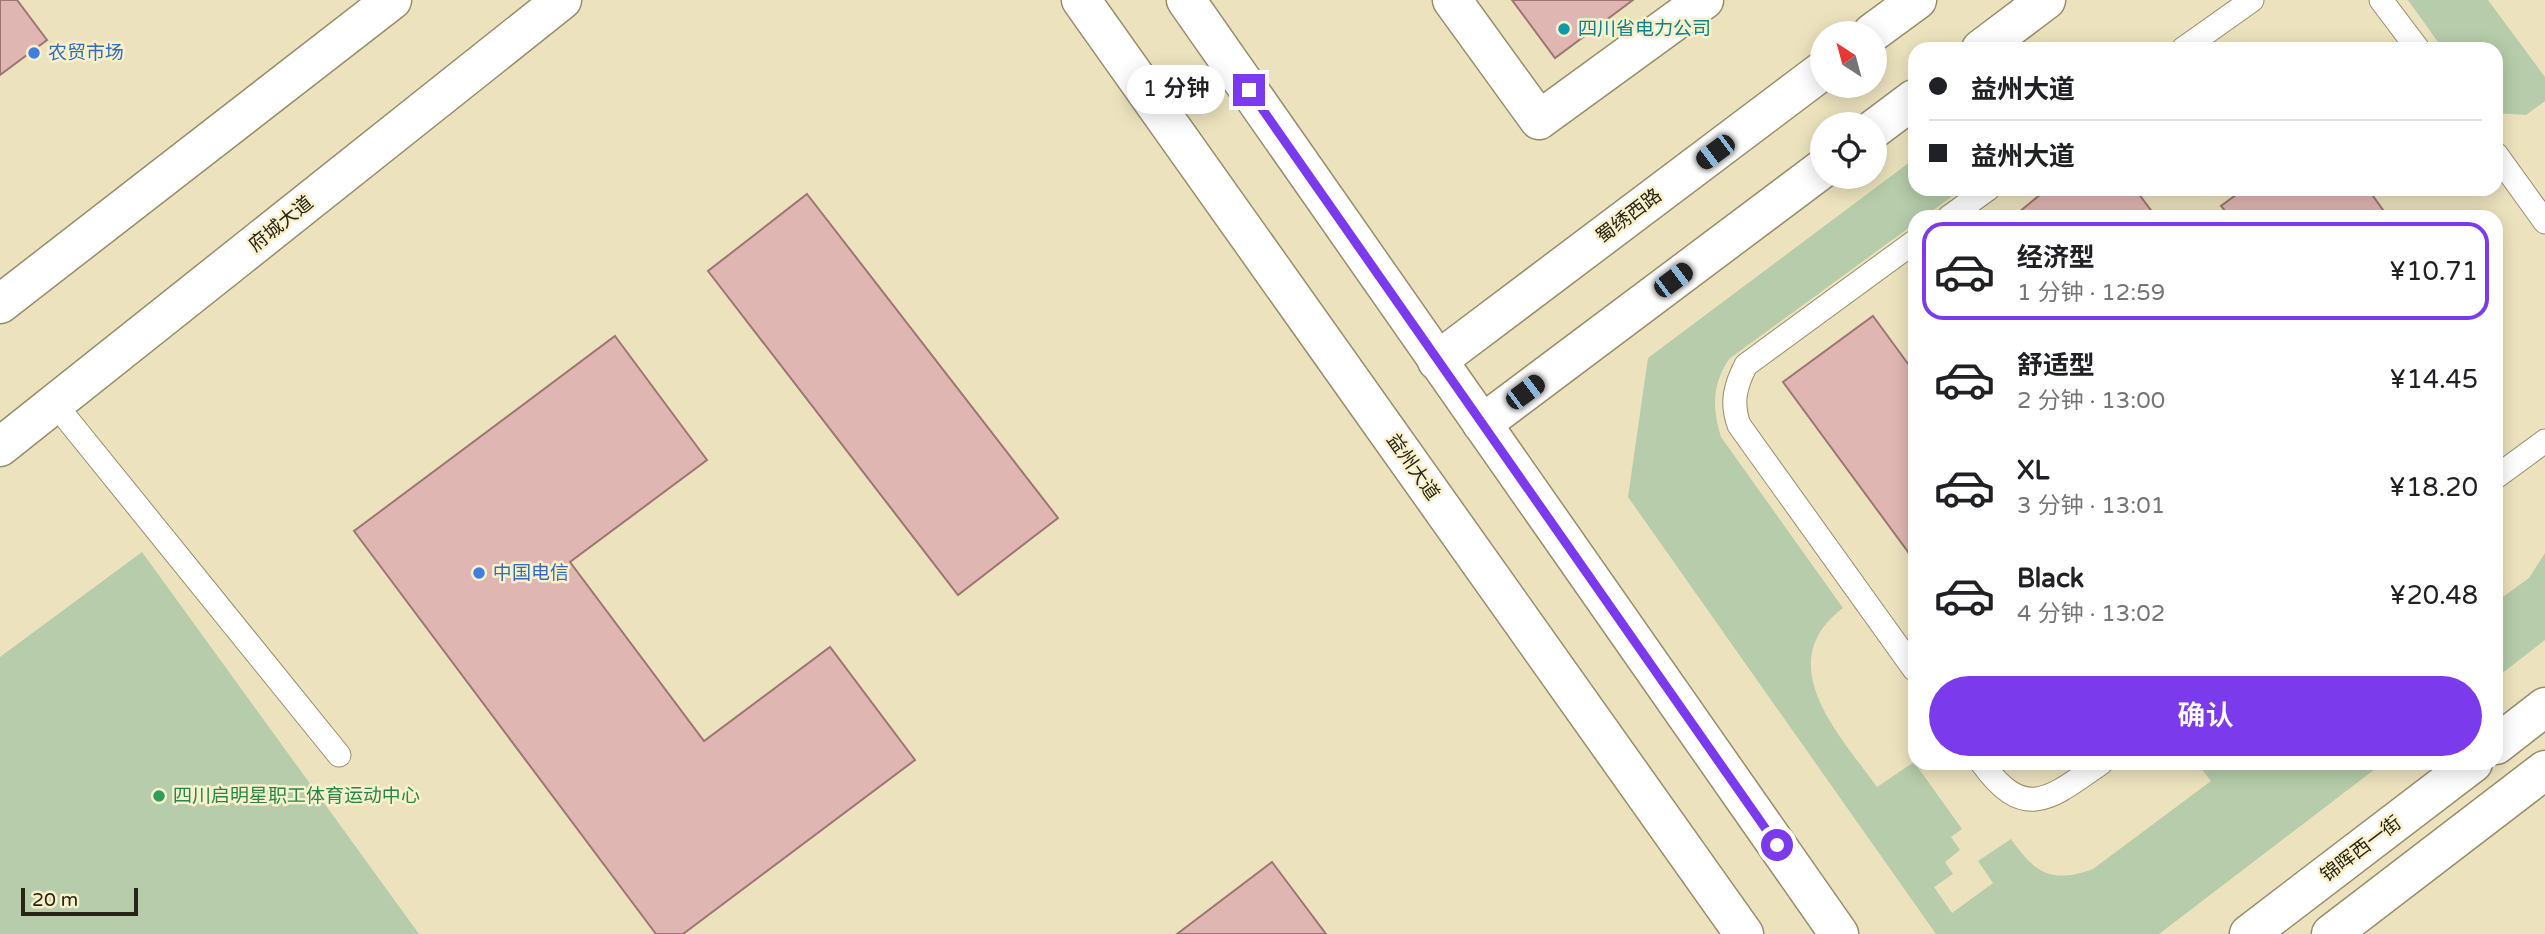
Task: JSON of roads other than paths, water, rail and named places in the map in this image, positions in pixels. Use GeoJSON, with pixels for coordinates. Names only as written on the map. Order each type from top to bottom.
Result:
{"type":"FeatureCollection","features":[{"type":"Feature","properties":{"kind":"main road"},"geometry":{"type":"LineString","coordinates":[[0,304],[392,0]]}},
{"type":"Feature","properties":{"kind":"main road","name":"府城大道"},"geometry":{"type":"LineString","coordinates":[[0,447],[562,0]]}},
{"type":"Feature","properties":{"kind":"main road","name":"益州大道"},"geometry":{"type":"LineString","coordinates":[[1081,0],[1744,934]]}},
{"type":"Feature","properties":{"kind":"main road"},"geometry":{"type":"LineString","coordinates":[[1186,0],[1839,934]]}},
{"type":"Feature","properties":{"kind":"main road"},"geometry":{"type":"LineString","coordinates":[[1451,0],[1539,120],[1704,0]]}},
{"type":"Feature","properties":{"kind":"main road"},"geometry":{"type":"LineString","coordinates":[[1887,22],[1917,0]]}},
{"type":"Feature","properties":{"kind":"main road"},"geometry":{"type":"LineString","coordinates":[[1990,42],[2046,0]]}},
{"type":"Feature","properties":{"kind":"main road","name":"蜀绣西路"},"geometry":{"type":"LineString","coordinates":[[1437,361],[1810,80]]}},
{"type":"Feature","properties":{"kind":"main road"},"geometry":{"type":"LineString","coordinates":[[1887,119],[1908,104]]}},
{"type":"Feature","properties":{"kind":"main road"},"geometry":{"type":"LineString","coordinates":[[1482,424],[1810,178]]}},
{"type":"Feature","properties":{"kind":"main road"},"geometry":{"type":"LineString","coordinates":[[2503,740],[2545,707]]}},
{"type":"Feature","properties":{"kind":"main road","name":"锦晖西一街"},"geometry":{"type":"LineString","coordinates":[[2249,934],[2464,770]]}},
{"type":"Feature","properties":{"kind":"main road"},"geometry":{"type":"LineString","coordinates":[[2331,934],[2545,770]]}},
{"type":"Feature","properties":{"kind":"lane"},"geometry":{"type":"LineString","coordinates":[[2193,42],[2252,0]]}},
{"type":"Feature","properties":{"kind":"lane"},"geometry":{"type":"LineString","coordinates":[[2381,0],[2413,42]]}},
{"type":"Feature","properties":{"kind":"lane"},"geometry":{"type":"LineString","coordinates":[[2503,165],[2545,222]]}},
{"type":"Feature","properties":{"kind":"lane"},"geometry":{"type":"LineString","coordinates":[[1959,210],[1978,196]]}},
{"type":"Feature","properties":{"kind":"lane"},"geometry":{"type":"LineString","coordinates":[[1908,246],[1746,365],[1734,396],[1734,410],[1739,425],[1908,661]]}},
{"type":"Feature","properties":{"kind":"lane"},"geometry":{"type":"LineString","coordinates":[[55,404],[339,755]]}},
{"type":"Feature","properties":{"kind":"lane"},"geometry":{"type":"LineString","coordinates":[[2503,472],[2545,441]]}},
{"type":"Feature","properties":{"kind":"lane"},"geometry":{"type":"LineString","coordinates":[[1988,770],[2003,789],[2019,799],[2039,801],[2054,796],[2091,770]]}},
{"type":"Feature","properties":{"kind":"place","name":"四川省电力公司"},"geometry":{"type":"Point","coordinates":[1564,29]}},
{"type":"Feature","properties":{"kind":"place","name":"农贸市场"},"geometry":{"type":"Point","coordinates":[34,53]}},
{"type":"Feature","properties":{"kind":"place","name":"中国电信"},"geometry":{"type":"Point","coordinates":[479,573]}},
{"type":"Feature","properties":{"kind":"place","name":"四川启明星职工体育运动中心"},"geometry":{"type":"Point","coordinates":[159,796]}}]}
